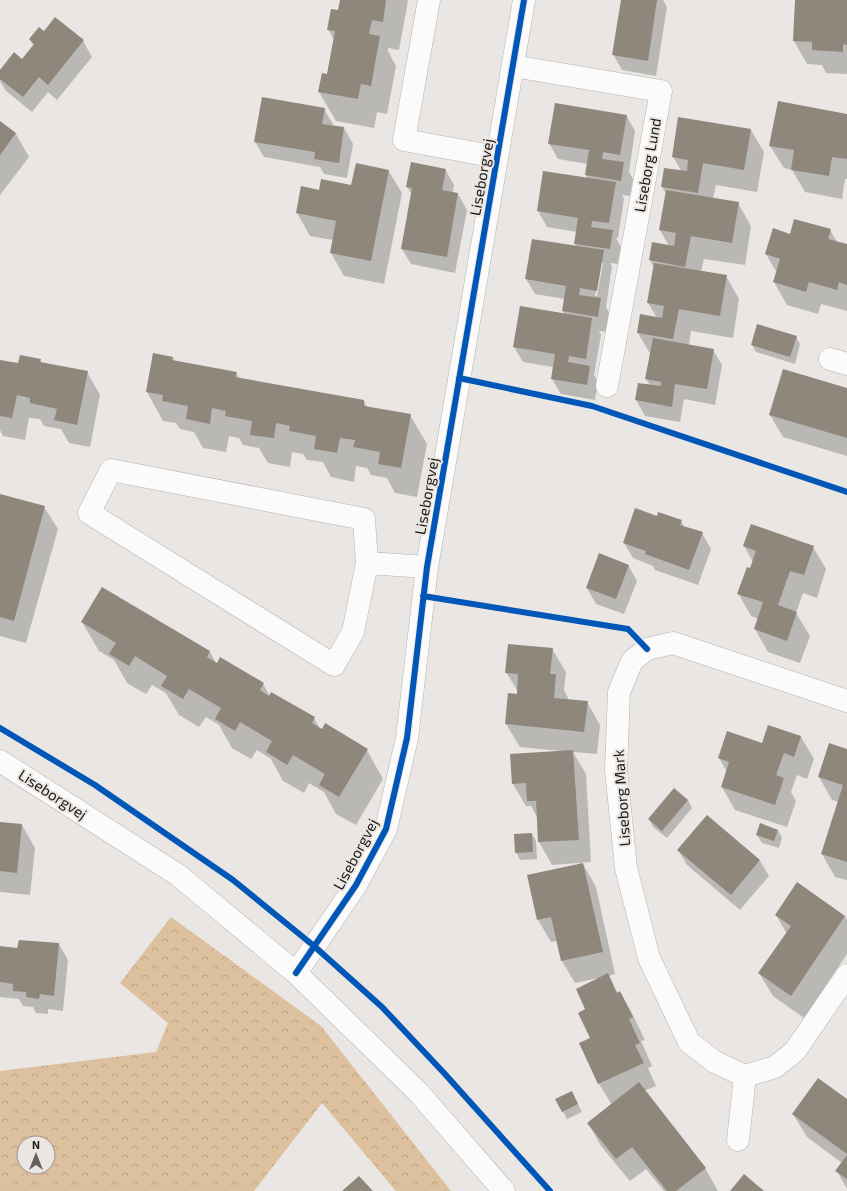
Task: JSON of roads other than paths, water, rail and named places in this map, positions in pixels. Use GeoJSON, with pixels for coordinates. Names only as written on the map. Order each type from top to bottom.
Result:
{"type":"FeatureCollection","features":[{"type":"Feature","properties":{"kind":"street","name":"Liseborgvej"},"geometry":{"type":"LineString","coordinates":[[429,0],[404,140],[497,157]]}},
{"type":"Feature","properties":{"kind":"street","name":"Liseborgvej"},"geometry":{"type":"LineString","coordinates":[[296,973],[356,885],[386,829],[407,738],[427,567],[524,0]]}},
{"type":"Feature","properties":{"kind":"street","name":"Liseborg Lund"},"geometry":{"type":"LineString","coordinates":[[513,66],[661,91],[607,386]]}},
{"type":"Feature","properties":{"kind":"street"},"geometry":{"type":"LineString","coordinates":[[112,470],[364,519],[366,563],[354,632],[334,665],[89,513],[112,470]]}},
{"type":"Feature","properties":{"kind":"street"},"geometry":{"type":"LineString","coordinates":[[366,563],[427,567]]}},
{"type":"Feature","properties":{"kind":"street","name":"Liseborg Mark"},"geometry":{"type":"LineString","coordinates":[[745,1076],[714,1062],[689,1042],[649,958],[626,868],[616,770],[618,692],[632,661],[647,649],[673,643],[847,701]]}},
{"type":"Feature","properties":{"kind":"street","name":"Liseborgvej"},"geometry":{"type":"LineString","coordinates":[[0,761],[178,875],[296,973],[418,1092],[504,1191]]}},
{"type":"Feature","properties":{"kind":"street"},"geometry":{"type":"LineString","coordinates":[[738,1140],[745,1076],[775,1067],[795,1052],[847,975]]}}]}
